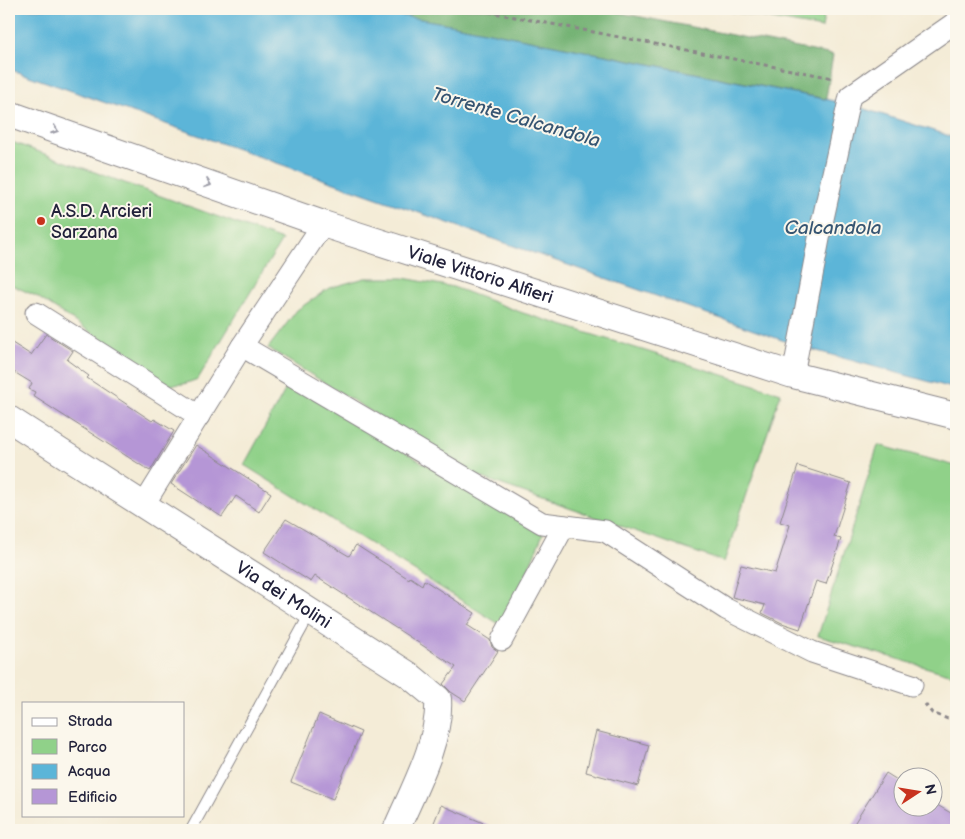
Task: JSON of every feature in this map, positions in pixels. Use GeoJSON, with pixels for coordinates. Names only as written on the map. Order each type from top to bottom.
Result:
{"type":"FeatureCollection","features":[{"type":"Feature","properties":{"kind":"street"},"geometry":{"type":"LineString","coordinates":[[793,375],[822,223],[850,96],[956,22]]}},
{"type":"Feature","properties":{"kind":"street","name":"Viale Vittorio Alfieri"},"geometry":{"type":"LineString","coordinates":[[9,114],[322,224],[793,375],[956,416]]}},
{"type":"Feature","properties":{"kind":"street"},"geometry":{"type":"LineString","coordinates":[[143,506],[242,346],[322,224]]}},
{"type":"Feature","properties":{"kind":"street"},"geometry":{"type":"LineString","coordinates":[[36,313],[199,416]]}},
{"type":"Feature","properties":{"kind":"street"},"geometry":{"type":"LineString","coordinates":[[242,346],[542,523],[605,531],[734,614],[812,652],[912,685]]}},
{"type":"Feature","properties":{"kind":"street","name":"Via dei Molini"},"geometry":{"type":"LineString","coordinates":[[9,419],[410,675],[438,699],[439,711],[430,749],[396,830]]}},
{"type":"Feature","properties":{"kind":"street"},"geometry":{"type":"LineString","coordinates":[[502,640],[564,526]]}},
{"type":"Feature","properties":{"kind":"lane"},"geometry":{"type":"LineString","coordinates":[[191,830],[312,612]]}},
{"type":"Feature","properties":{"kind":"path"},"geometry":{"type":"LineString","coordinates":[[472,9],[848,81],[850,96]]}},
{"type":"Feature","properties":{"kind":"path"},"geometry":{"type":"LineString","coordinates":[[912,685],[932,713],[956,722]]}},
{"type":"Feature","properties":{"kind":"green space"},"geometry":{"type":"Polygon","coordinates":[[[363,9],[601,9],[833,55],[826,99],[449,24],[363,9]]]}},
{"type":"Feature","properties":{"kind":"green space"},"geometry":{"type":"Polygon","coordinates":[[[717,9],[825,9],[822,28],[717,9]]]}},
{"type":"Feature","properties":{"kind":"green space"},"geometry":{"type":"Polygon","coordinates":[[[9,141],[282,240],[198,379],[184,384],[170,385],[36,296],[9,284],[9,141]]]}},
{"type":"Feature","properties":{"kind":"green space"},"geometry":{"type":"Polygon","coordinates":[[[365,278],[403,278],[453,287],[523,313],[781,393],[724,562],[474,475],[268,348],[297,310],[329,288],[365,278]]]}},
{"type":"Feature","properties":{"kind":"green space"},"geometry":{"type":"Polygon","coordinates":[[[289,383],[543,534],[504,627],[244,465],[289,383]]]}},
{"type":"Feature","properties":{"kind":"green space"},"geometry":{"type":"Polygon","coordinates":[[[878,445],[956,466],[956,676],[818,636],[878,445]]]}},
{"type":"Feature","properties":{"kind":"water","name":"Calcandola"},"geometry":{"type":"Polygon","coordinates":[[[9,9],[363,9],[449,24],[849,104],[956,138],[956,389],[799,346],[9,69],[9,9]]]}},
{"type":"Feature","properties":{"kind":"building"},"geometry":{"type":"Polygon","coordinates":[[[46,334],[73,351],[67,360],[89,376],[87,378],[152,421],[154,419],[174,431],[150,471],[33,396],[35,392],[29,389],[32,383],[9,369],[9,341],[31,355],[46,334]]]}},
{"type":"Feature","properties":{"kind":"building"},"geometry":{"type":"Polygon","coordinates":[[[196,445],[271,493],[259,512],[236,496],[222,517],[171,484],[196,445]]]}},
{"type":"Feature","properties":{"kind":"building"},"geometry":{"type":"Polygon","coordinates":[[[798,466],[851,483],[834,537],[841,539],[826,584],[816,581],[800,629],[762,613],[765,605],[732,597],[741,565],[775,573],[790,525],[780,522],[798,466]]]}},
{"type":"Feature","properties":{"kind":"building"},"geometry":{"type":"Polygon","coordinates":[[[286,519],[349,556],[356,545],[409,579],[410,577],[422,585],[424,580],[475,613],[467,625],[490,640],[492,647],[498,651],[465,701],[443,684],[456,667],[315,576],[311,582],[264,552],[286,519]]]}},
{"type":"Feature","properties":{"kind":"building"},"geometry":{"type":"Polygon","coordinates":[[[319,714],[361,732],[333,799],[291,782],[319,714]]]}},
{"type":"Feature","properties":{"kind":"building"},"geometry":{"type":"Polygon","coordinates":[[[596,731],[649,745],[638,786],[586,772],[596,731]]]}},
{"type":"Feature","properties":{"kind":"building"},"geometry":{"type":"Polygon","coordinates":[[[886,773],[892,777],[892,816],[942,816],[942,808],[956,816],[956,830],[850,830],[886,773]]]}},
{"type":"Feature","properties":{"kind":"building"},"geometry":{"type":"Polygon","coordinates":[[[441,805],[500,830],[431,830],[441,805]]]}},
{"type":"Feature","properties":{"kind":"place","name":"A.S.D. Arcieri Sarzana"},"geometry":{"type":"Point","coordinates":[41,221]}},
{"type":"Feature","properties":{"kind":"water label","name":"Torrente Calcandola"},"geometry":{"type":"Point","coordinates":[516,118]}}]}
